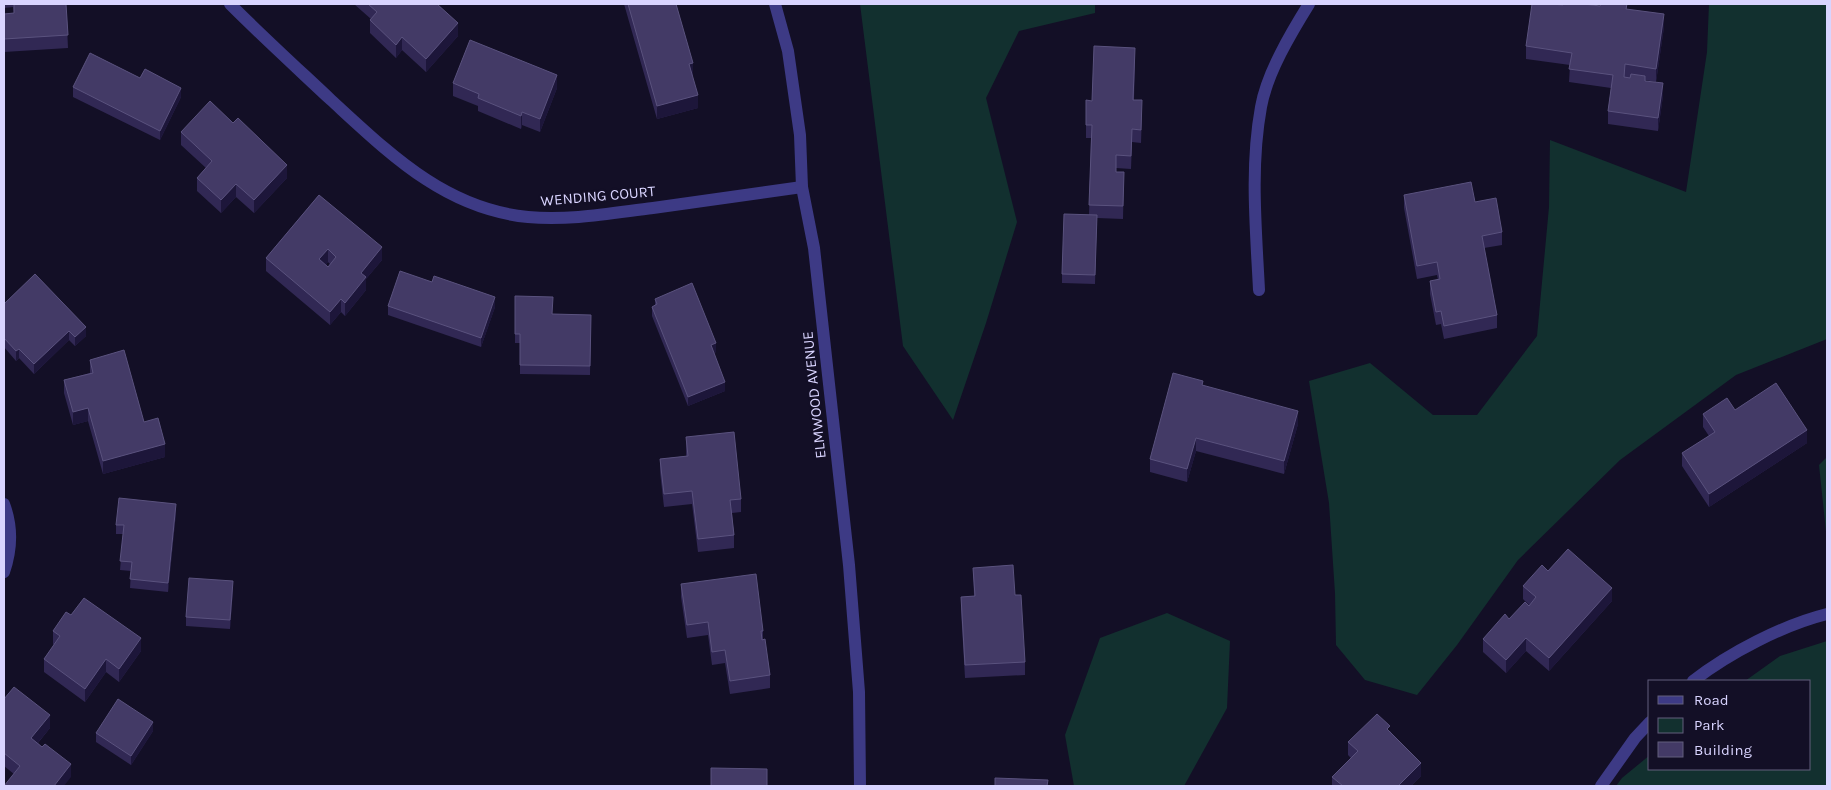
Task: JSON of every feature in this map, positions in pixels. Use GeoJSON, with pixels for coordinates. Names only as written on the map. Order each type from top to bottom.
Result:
{"type":"FeatureCollection","features":[{"type":"Feature","properties":{"kind":"street","name":"WENDING COURT"},"geometry":{"type":"LineString","coordinates":[[230,4],[267,41],[408,169],[450,194],[475,205],[528,217],[553,218],[616,213],[802,188]]}},
{"type":"Feature","properties":{"kind":"street","name":"ELMWOOD AVENUE"},"geometry":{"type":"LineString","coordinates":[[775,4],[788,51],[800,135],[802,188],[814,248],[849,565],[858,692],[860,786]]}},
{"type":"Feature","properties":{"kind":"street"},"geometry":{"type":"LineString","coordinates":[[1259,290],[1254,175],[1261,107],[1286,43],[1309,4]]}},
{"type":"Feature","properties":{"kind":"street"},"geometry":{"type":"LineString","coordinates":[[4,504],[10,518],[12,542],[4,572]]}},
{"type":"Feature","properties":{"kind":"street"},"geometry":{"type":"LineString","coordinates":[[1694,680],[1732,655],[1792,625],[1827,614]]}},
{"type":"Feature","properties":{"kind":"street"},"geometry":{"type":"LineString","coordinates":[[1601,786],[1635,738],[1648,724]]}},
{"type":"Feature","properties":{"kind":"green space"},"geometry":{"type":"Polygon","coordinates":[[[860,4],[1095,4],[1095,13],[1019,31],[986,98],[1017,222],[986,323],[953,420],[903,346],[860,4]]]}},
{"type":"Feature","properties":{"kind":"green space"},"geometry":{"type":"Polygon","coordinates":[[[1709,4],[1827,4],[1827,339],[1736,375],[1620,460],[1518,560],[1457,645],[1417,695],[1365,680],[1336,645],[1335,593],[1329,503],[1309,381],[1370,363],[1433,415],[1477,415],[1537,336],[1549,207],[1550,140],[1686,192],[1707,52],[1709,4]]]}},
{"type":"Feature","properties":{"kind":"green space"},"geometry":{"type":"Polygon","coordinates":[[[1827,457],[1827,541],[1819,465],[1827,457]]]}},
{"type":"Feature","properties":{"kind":"green space"},"geometry":{"type":"Polygon","coordinates":[[[1167,613],[1230,641],[1227,708],[1184,786],[1074,786],[1065,735],[1100,638],[1167,613]]]}},
{"type":"Feature","properties":{"kind":"green space"},"geometry":{"type":"Polygon","coordinates":[[[1827,641],[1827,786],[1616,786],[1622,778],[1648,757],[1648,770],[1811,770],[1811,680],[1746,680],[1780,656],[1827,641]]]}},
{"type":"Feature","properties":{"kind":"building"},"geometry":{"type":"Polygon","coordinates":[[[14,4],[66,4],[68,35],[4,39],[4,14],[14,13],[14,4]]]}},
{"type":"Feature","properties":{"kind":"building"},"geometry":{"type":"Polygon","coordinates":[[[368,4],[437,4],[458,23],[426,59],[402,37],[396,45],[370,20],[377,12],[368,4]]]}},
{"type":"Feature","properties":{"kind":"building"},"geometry":{"type":"Polygon","coordinates":[[[628,4],[676,4],[693,63],[689,64],[698,95],[657,106],[628,4]]]}},
{"type":"Feature","properties":{"kind":"building"},"geometry":{"type":"Polygon","coordinates":[[[1532,4],[1584,4],[1600,6],[1601,4],[1627,4],[1626,9],[1664,14],[1656,69],[1625,64],[1624,77],[1630,78],[1631,74],[1645,76],[1645,81],[1663,83],[1658,118],[1608,111],[1613,75],[1569,69],[1572,53],[1526,46],[1532,4]]]}},
{"type":"Feature","properties":{"kind":"building"},"geometry":{"type":"Polygon","coordinates":[[[470,40],[557,75],[540,119],[522,112],[521,116],[478,98],[479,94],[453,83],[470,40]]]}},
{"type":"Feature","properties":{"kind":"building"},"geometry":{"type":"Polygon","coordinates":[[[1094,46],[1135,48],[1133,100],[1142,100],[1141,130],[1132,129],[1131,156],[1116,155],[1116,172],[1124,172],[1123,206],[1089,205],[1092,125],[1086,125],[1086,100],[1092,101],[1094,46]]]}},
{"type":"Feature","properties":{"kind":"building"},"geometry":{"type":"Polygon","coordinates":[[[90,53],[140,78],[145,69],[181,88],[160,131],[73,87],[90,53]]]}},
{"type":"Feature","properties":{"kind":"building"},"geometry":{"type":"Polygon","coordinates":[[[210,101],[233,123],[238,118],[287,165],[254,200],[236,184],[221,200],[197,178],[212,161],[181,132],[210,101]]]}},
{"type":"Feature","properties":{"kind":"building"},"geometry":{"type":"Polygon","coordinates":[[[1471,182],[1475,202],[1496,198],[1502,232],[1482,236],[1497,315],[1444,326],[1441,311],[1436,312],[1430,281],[1440,279],[1437,262],[1417,266],[1404,195],[1471,182]]]}},
{"type":"Feature","properties":{"kind":"building"},"geometry":{"type":"Polygon","coordinates":[[[319,195],[382,247],[361,273],[366,277],[345,303],[341,299],[330,312],[266,258],[319,195]],[[328,249],[319,259],[328,267],[336,257],[328,249]]]}},
{"type":"Feature","properties":{"kind":"building"},"geometry":{"type":"Polygon","coordinates":[[[1064,214],[1097,215],[1095,275],[1062,274],[1064,214]]]}},
{"type":"Feature","properties":{"kind":"building"},"geometry":{"type":"Polygon","coordinates":[[[400,271],[432,282],[434,276],[495,297],[481,338],[388,306],[400,271]]]}},
{"type":"Feature","properties":{"kind":"building"},"geometry":{"type":"Polygon","coordinates":[[[35,274],[86,327],[75,337],[69,331],[34,364],[19,349],[16,351],[4,338],[4,304],[35,274]]]}},
{"type":"Feature","properties":{"kind":"building"},"geometry":{"type":"Polygon","coordinates":[[[692,283],[716,343],[711,345],[725,382],[688,397],[652,307],[657,304],[655,299],[692,283]]]}},
{"type":"Feature","properties":{"kind":"building"},"geometry":{"type":"Polygon","coordinates":[[[515,296],[553,297],[552,314],[591,315],[590,366],[520,365],[520,334],[515,334],[515,296]]]}},
{"type":"Feature","properties":{"kind":"building"},"geometry":{"type":"Polygon","coordinates":[[[124,350],[144,422],[158,418],[165,444],[103,461],[88,408],[73,412],[64,380],[93,373],[90,360],[124,350]]]}},
{"type":"Feature","properties":{"kind":"building"},"geometry":{"type":"Polygon","coordinates":[[[1173,373],[1203,381],[1202,385],[1298,411],[1284,461],[1196,438],[1187,469],[1150,459],[1173,373]]]}},
{"type":"Feature","properties":{"kind":"building"},"geometry":{"type":"Polygon","coordinates":[[[1776,383],[1807,430],[1709,494],[1682,453],[1715,432],[1703,414],[1727,398],[1735,410],[1776,383]]]}},
{"type":"Feature","properties":{"kind":"building"},"geometry":{"type":"Polygon","coordinates":[[[734,432],[741,499],[730,500],[734,535],[698,539],[692,491],[664,494],[660,459],[688,456],[686,437],[734,432]]]}},
{"type":"Feature","properties":{"kind":"building"},"geometry":{"type":"Polygon","coordinates":[[[119,498],[176,504],[168,583],[130,579],[132,562],[120,561],[124,525],[116,525],[119,498]]]}},
{"type":"Feature","properties":{"kind":"building"},"geometry":{"type":"Polygon","coordinates":[[[1568,549],[1612,588],[1549,658],[1526,638],[1506,660],[1483,639],[1505,614],[1509,619],[1525,602],[1529,606],[1536,597],[1523,586],[1542,565],[1548,571],[1568,549]]]}},
{"type":"Feature","properties":{"kind":"building"},"geometry":{"type":"Polygon","coordinates":[[[1013,565],[1015,595],[1021,595],[1025,662],[965,665],[961,597],[975,596],[973,568],[1013,565]]]}},
{"type":"Feature","properties":{"kind":"building"},"geometry":{"type":"Polygon","coordinates":[[[756,574],[763,631],[761,631],[762,640],[765,639],[770,675],[730,681],[725,650],[712,652],[708,622],[687,625],[681,584],[756,574]]]}},
{"type":"Feature","properties":{"kind":"building"},"geometry":{"type":"Polygon","coordinates":[[[189,578],[233,581],[230,620],[186,617],[189,578]]]}},
{"type":"Feature","properties":{"kind":"building"},"geometry":{"type":"Polygon","coordinates":[[[84,598],[141,638],[119,669],[106,659],[85,689],[44,659],[60,636],[53,631],[66,612],[71,615],[84,598]]]}},
{"type":"Feature","properties":{"kind":"building"},"geometry":{"type":"Polygon","coordinates":[[[14,687],[50,715],[31,738],[42,747],[45,744],[71,764],[54,786],[4,786],[20,766],[4,753],[4,699],[14,687]]]}},
{"type":"Feature","properties":{"kind":"building"},"geometry":{"type":"Polygon","coordinates":[[[118,699],[153,722],[131,756],[96,733],[118,699]]]}},
{"type":"Feature","properties":{"kind":"building"},"geometry":{"type":"Polygon","coordinates":[[[1377,714],[1390,726],[1387,729],[1421,763],[1398,786],[1343,786],[1332,777],[1358,751],[1348,742],[1377,714]]]}},
{"type":"Feature","properties":{"kind":"building"},"geometry":{"type":"Polygon","coordinates":[[[711,768],[767,769],[767,786],[711,786],[711,768]]]}},
{"type":"Feature","properties":{"kind":"building"},"geometry":{"type":"Polygon","coordinates":[[[995,778],[1048,780],[1047,786],[995,786],[995,778]]]}}]}
